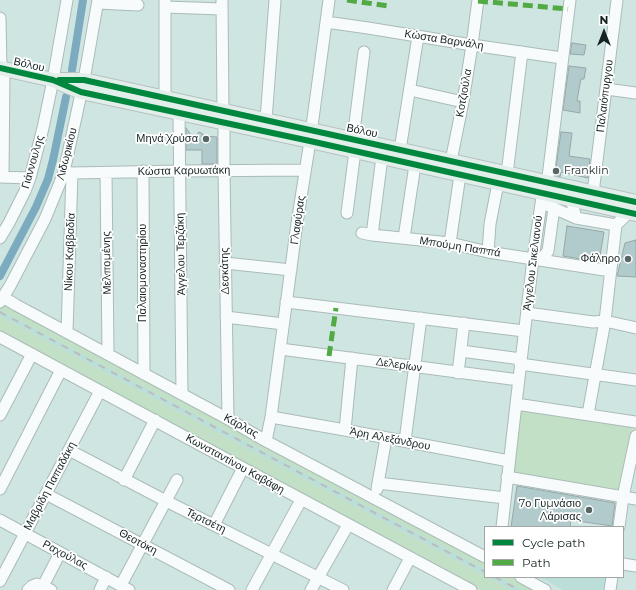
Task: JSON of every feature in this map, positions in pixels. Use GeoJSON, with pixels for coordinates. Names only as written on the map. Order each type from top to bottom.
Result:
{"type":"FeatureCollection","features":[{"type":"Feature","properties":{"kind":"main road","name":"Βόλου"},"geometry":{"type":"LineString","coordinates":[[2,69],[54,74],[82,86],[178,113],[266,120],[310,136]]}},
{"type":"Feature","properties":{"kind":"main road","name":"Βόλου"},"geometry":{"type":"LineString","coordinates":[[82,86],[165,98],[223,117],[354,145],[400,150],[451,161],[543,193],[634,209]]}},
{"type":"Feature","properties":{"kind":"main road","name":"Βόλου"},"geometry":{"type":"LineString","coordinates":[[354,145],[382,158],[460,175],[502,178]]}},
{"type":"Feature","properties":{"kind":"main road","name":"Βόλου"},"geometry":{"type":"LineString","coordinates":[[543,193],[593,192],[634,209]]}},
{"type":"Feature","properties":{"kind":"street","name":"Γιάννουλης"},"geometry":{"type":"LineString","coordinates":[[0,238],[25,191],[30,178],[43,128],[67,0]]}},
{"type":"Feature","properties":{"kind":"street"},"geometry":{"type":"LineString","coordinates":[[266,120],[275,0]]}},
{"type":"Feature","properties":{"kind":"street","name":"Γλαφύρας"},"geometry":{"type":"LineString","coordinates":[[266,441],[329,0]]}},
{"type":"Feature","properties":{"kind":"street","name":"Κοτζιούλα"},"geometry":{"type":"LineString","coordinates":[[451,161],[463,102],[478,0]]}},
{"type":"Feature","properties":{"kind":"street","name":"Άγγελου Σικελιανού"},"geometry":{"type":"LineString","coordinates":[[502,526],[524,331],[537,259],[543,193],[548,177],[570,0]]}},
{"type":"Feature","properties":{"kind":"street","name":"Παλαιόπυργου"},"geometry":{"type":"LineString","coordinates":[[593,192],[617,0]]}},
{"type":"Feature","properties":{"kind":"street"},"geometry":{"type":"LineString","coordinates":[[98,1],[138,5]]}},
{"type":"Feature","properties":{"kind":"street","name":"Λιδωρικίου"},"geometry":{"type":"LineString","coordinates":[[2,299],[45,219],[59,186],[68,172],[98,1]]}},
{"type":"Feature","properties":{"kind":"street"},"geometry":{"type":"LineString","coordinates":[[165,98],[165,4],[222,5]]}},
{"type":"Feature","properties":{"kind":"street","name":"Δεσκάτης"},"geometry":{"type":"LineString","coordinates":[[222,5],[228,419]]}},
{"type":"Feature","properties":{"kind":"street"},"geometry":{"type":"LineString","coordinates":[[0,18],[2,69],[1,177],[30,178]]}},
{"type":"Feature","properties":{"kind":"street","name":"Κώστα Βαρνάλη"},"geometry":{"type":"LineString","coordinates":[[326,22],[562,58]]}},
{"type":"Feature","properties":{"kind":"street"},"geometry":{"type":"LineString","coordinates":[[400,150],[418,36]]}},
{"type":"Feature","properties":{"kind":"street"},"geometry":{"type":"LineString","coordinates":[[347,213],[364,52]]}},
{"type":"Feature","properties":{"kind":"street"},"geometry":{"type":"LineString","coordinates":[[488,252],[490,224],[502,178],[522,52]]}},
{"type":"Feature","properties":{"kind":"street"},"geometry":{"type":"LineString","coordinates":[[606,89],[636,93]]}},
{"type":"Feature","properties":{"kind":"street"},"geometry":{"type":"LineString","coordinates":[[410,90],[463,102]]}},
{"type":"Feature","properties":{"kind":"street","name":"Άγγελου Τερζάκη"},"geometry":{"type":"LineString","coordinates":[[178,113],[182,394]]}},
{"type":"Feature","properties":{"kind":"street","name":"Μπούμη Παππά"},"geometry":{"type":"LineString","coordinates":[[382,158],[367,234],[450,243],[488,252],[611,271]]}},
{"type":"Feature","properties":{"kind":"street"},"geometry":{"type":"LineString","coordinates":[[404,238],[415,165]]}},
{"type":"Feature","properties":{"kind":"street","name":"Κώστα Καρυωτάκη"},"geometry":{"type":"LineString","coordinates":[[68,172],[106,173],[143,171],[305,170]]}},
{"type":"Feature","properties":{"kind":"street","name":"Παλαιομοναστηρίου"},"geometry":{"type":"LineString","coordinates":[[143,171],[144,374]]}},
{"type":"Feature","properties":{"kind":"street","name":"Νίκου Καββαδία"},"geometry":{"type":"LineString","coordinates":[[67,332],[68,172]]}},
{"type":"Feature","properties":{"kind":"street","name":"Μελπομένης"},"geometry":{"type":"LineString","coordinates":[[106,173],[108,354]]}},
{"type":"Feature","properties":{"kind":"street"},"geometry":{"type":"LineString","coordinates":[[450,243],[460,175]]}},
{"type":"Feature","properties":{"kind":"street"},"geometry":{"type":"LineString","coordinates":[[543,193],[554,208],[576,218],[616,224]]}},
{"type":"Feature","properties":{"kind":"street"},"geometry":{"type":"LineString","coordinates":[[571,199],[576,218]]}},
{"type":"Feature","properties":{"kind":"street"},"geometry":{"type":"LineString","coordinates":[[537,259],[548,251],[554,208]]}},
{"type":"Feature","properties":{"kind":"street"},"geometry":{"type":"LineString","coordinates":[[588,414],[605,321],[616,224],[634,209]]}},
{"type":"Feature","properties":{"kind":"street"},"geometry":{"type":"LineString","coordinates":[[225,263],[290,270]]}},
{"type":"Feature","properties":{"kind":"street","name":"Κάρλας"},"geometry":{"type":"LineString","coordinates":[[2,299],[67,332],[266,441],[484,557]]}},
{"type":"Feature","properties":{"kind":"street"},"geometry":{"type":"LineString","coordinates":[[286,302],[524,331]]}},
{"type":"Feature","properties":{"kind":"street"},"geometry":{"type":"LineString","coordinates":[[527,313],[593,322],[605,321],[636,328]]}},
{"type":"Feature","properties":{"kind":"street"},"geometry":{"type":"LineString","coordinates":[[226,317],[283,324]]}},
{"type":"Feature","properties":{"kind":"street"},"geometry":{"type":"LineString","coordinates":[[405,441],[421,318]]}},
{"type":"Feature","properties":{"kind":"street"},"geometry":{"type":"LineString","coordinates":[[458,372],[464,324]]}},
{"type":"Feature","properties":{"kind":"street","name":"Κωνσταντίνου Καβάφη"},"geometry":{"type":"LineString","coordinates":[[0,337],[471,590]]}},
{"type":"Feature","properties":{"kind":"street","name":"Δελερίων"},"geometry":{"type":"LineString","coordinates":[[280,349],[518,380]]}},
{"type":"Feature","properties":{"kind":"street"},"geometry":{"type":"LineString","coordinates":[[461,351],[636,380]]}},
{"type":"Feature","properties":{"kind":"street"},"geometry":{"type":"LineString","coordinates":[[0,415],[32,354]]}},
{"type":"Feature","properties":{"kind":"street"},"geometry":{"type":"LineString","coordinates":[[345,430],[352,358]]}},
{"type":"Feature","properties":{"kind":"street"},"geometry":{"type":"LineString","coordinates":[[0,489],[61,370]]}},
{"type":"Feature","properties":{"kind":"street","name":"Μαβρίδη Παπαδάκη"},"geometry":{"type":"LineString","coordinates":[[0,581],[100,391]]}},
{"type":"Feature","properties":{"kind":"street"},"geometry":{"type":"LineString","coordinates":[[516,404],[636,422]]}},
{"type":"Feature","properties":{"kind":"street","name":"Άρη Αλεξάνδρου"},"geometry":{"type":"LineString","coordinates":[[270,417],[509,461]]}},
{"type":"Feature","properties":{"kind":"street"},"geometry":{"type":"LineString","coordinates":[[124,480],[155,420]]}},
{"type":"Feature","properties":{"kind":"street"},"geometry":{"type":"LineString","coordinates":[[618,526],[622,497],[636,436]]}},
{"type":"Feature","properties":{"kind":"street"},"geometry":{"type":"LineString","coordinates":[[374,498],[386,438]]}},
{"type":"Feature","properties":{"kind":"street","name":"Τερτσέτη"},"geometry":{"type":"LineString","coordinates":[[69,450],[124,480],[343,590]]}},
{"type":"Feature","properties":{"kind":"street"},"geometry":{"type":"LineString","coordinates":[[214,525],[242,468]]}},
{"type":"Feature","properties":{"kind":"street"},"geometry":{"type":"LineString","coordinates":[[507,477],[636,499]]}},
{"type":"Feature","properties":{"kind":"street"},"geometry":{"type":"LineString","coordinates":[[125,588],[143,545],[177,480]]}},
{"type":"Feature","properties":{"kind":"street"},"geometry":{"type":"LineString","coordinates":[[378,483],[505,498]]}},
{"type":"Feature","properties":{"kind":"street","name":"Θεοτόκη"},"geometry":{"type":"LineString","coordinates":[[46,494],[229,590]]}},
{"type":"Feature","properties":{"kind":"street"},"geometry":{"type":"LineString","coordinates":[[252,590],[301,500]]}},
{"type":"Feature","properties":{"kind":"street","name":"Ραχούλας"},"geometry":{"type":"LineString","coordinates":[[0,520],[125,588]]}},
{"type":"Feature","properties":{"kind":"street"},"geometry":{"type":"LineString","coordinates":[[311,590],[348,525]]}},
{"type":"Feature","properties":{"kind":"street"},"geometry":{"type":"LineString","coordinates":[[28,590],[35,585],[40,585],[47,588],[60,553]]}},
{"type":"Feature","properties":{"kind":"street"},"geometry":{"type":"LineString","coordinates":[[393,590],[410,558]]}},
{"type":"Feature","properties":{"kind":"street"},"geometry":{"type":"LineString","coordinates":[[624,564],[636,566]]}},
{"type":"Feature","properties":{"kind":"street"},"geometry":{"type":"LineString","coordinates":[[100,590],[106,577]]}},
{"type":"Feature","properties":{"kind":"street"},"geometry":{"type":"LineString","coordinates":[[523,578],[545,590]]}},
{"type":"Feature","properties":{"kind":"street"},"geometry":{"type":"LineString","coordinates":[[610,590],[612,578]]}},
{"type":"Feature","properties":{"kind":"path"},"geometry":{"type":"LineString","coordinates":[[24,62],[54,74]]}},
{"type":"Feature","properties":{"kind":"path"},"geometry":{"type":"LineString","coordinates":[[170,428],[179,420],[218,441],[221,436]]}},
{"type":"Feature","properties":{"kind":"path"},"geometry":{"type":"LineString","coordinates":[[348,525],[367,508],[374,498]]}},
{"type":"Feature","properties":{"kind":"shaded area"},"geometry":{"type":"Polygon","coordinates":[[[4,303],[484,560],[484,568],[0,310],[0,305],[4,303]]]}},
{"type":"Feature","properties":{"kind":"shaded area"},"geometry":{"type":"Polygon","coordinates":[[[0,310],[484,568],[484,575],[0,316],[0,310]]]}},
{"type":"Feature","properties":{"kind":"shaded area"},"geometry":{"type":"Polygon","coordinates":[[[0,316],[484,575],[484,578],[489,578],[511,590],[481,590],[0,332],[0,316]]]}},
{"type":"Feature","properties":{"kind":"shaded area"},"geometry":{"type":"Polygon","coordinates":[[[518,408],[633,425],[619,491],[512,473],[518,408]]]}},
{"type":"Feature","properties":{"kind":"shaded area"},"geometry":{"type":"Polygon","coordinates":[[[489,578],[502,578],[524,590],[511,590],[489,578]]]}},
{"type":"Feature","properties":{"kind":"shaded area"},"geometry":{"type":"Polygon","coordinates":[[[502,578],[517,578],[539,590],[524,590],[502,578]]]}},
{"type":"Feature","properties":{"kind":"shaded area"},"geometry":{"type":"Polygon","coordinates":[[[541,578],[608,578],[606,590],[563,590],[541,578]]]}},
{"type":"Feature","properties":{"kind":"building"},"geometry":{"type":"Polygon","coordinates":[[[572,43],[586,45],[584,55],[570,54],[572,43]]]}},
{"type":"Feature","properties":{"kind":"building"},"geometry":{"type":"Polygon","coordinates":[[[569,66],[586,68],[584,79],[581,79],[577,101],[580,101],[580,113],[563,110],[569,66]]]}},
{"type":"Feature","properties":{"kind":"building"},"geometry":{"type":"Polygon","coordinates":[[[186,128],[191,135],[196,135],[199,132],[203,134],[203,136],[217,137],[217,164],[202,164],[202,150],[186,150],[186,128]]]}},
{"type":"Feature","properties":{"kind":"building"},"geometry":{"type":"Polygon","coordinates":[[[561,132],[572,133],[569,156],[590,159],[588,178],[561,172],[560,177],[555,175],[561,132]]]}},
{"type":"Feature","properties":{"kind":"building"},"geometry":{"type":"Polygon","coordinates":[[[567,226],[604,232],[599,262],[563,256],[567,226]]]}},
{"type":"Feature","properties":{"kind":"building","name":"Φάληρο"},"geometry":{"type":"Polygon","coordinates":[[[636,240],[636,277],[617,276],[625,243],[636,240]]]}},
{"type":"Feature","properties":{"kind":"building"},"geometry":{"type":"Polygon","coordinates":[[[517,486],[615,503],[612,526],[571,520],[570,526],[511,526],[517,486]]]}},
{"type":"Feature","properties":{"kind":"waterway"},"geometry":{"type":"LineString","coordinates":[[72,70],[83,0]]}},
{"type":"Feature","properties":{"kind":"waterway"},"geometry":{"type":"LineString","coordinates":[[0,276],[36,207],[48,179],[66,97]]}},
{"type":"Feature","properties":{"kind":"railway"},"geometry":{"type":"LineString","coordinates":[[0,312],[484,571]]}},
{"type":"Feature","properties":{"kind":"railway"},"geometry":{"type":"LineString","coordinates":[[497,578],[519,590]]}},
{"type":"Feature","properties":{"kind":"marked path"},"geometry":{"type":"LineString","coordinates":[[347,0],[388,6]]}},
{"type":"Feature","properties":{"kind":"marked path"},"geometry":{"type":"LineString","coordinates":[[478,1],[568,9]]}},
{"type":"Feature","properties":{"kind":"marked path"},"geometry":{"type":"LineString","coordinates":[[329,356],[336,308]]}},
{"type":"Feature","properties":{"kind":"cycle path"},"geometry":{"type":"LineString","coordinates":[[0,68],[53,80],[81,92],[310,141],[636,214]]}},
{"type":"Feature","properties":{"kind":"cycle path"},"geometry":{"type":"LineString","coordinates":[[59,80],[84,80],[636,202]]}},
{"type":"Feature","properties":{"kind":"place","name":"Μηνά Χρύσα"},"geometry":{"type":"Point","coordinates":[206,139]}},
{"type":"Feature","properties":{"kind":"place","name":"Franklin"},"geometry":{"type":"Point","coordinates":[556,171]}},
{"type":"Feature","properties":{"kind":"place","name":"Φάληρο"},"geometry":{"type":"Point","coordinates":[628,259]}},
{"type":"Feature","properties":{"kind":"place","name":"7ο Γυμνάσιο Λάρισας"},"geometry":{"type":"Point","coordinates":[589,510]}}]}
